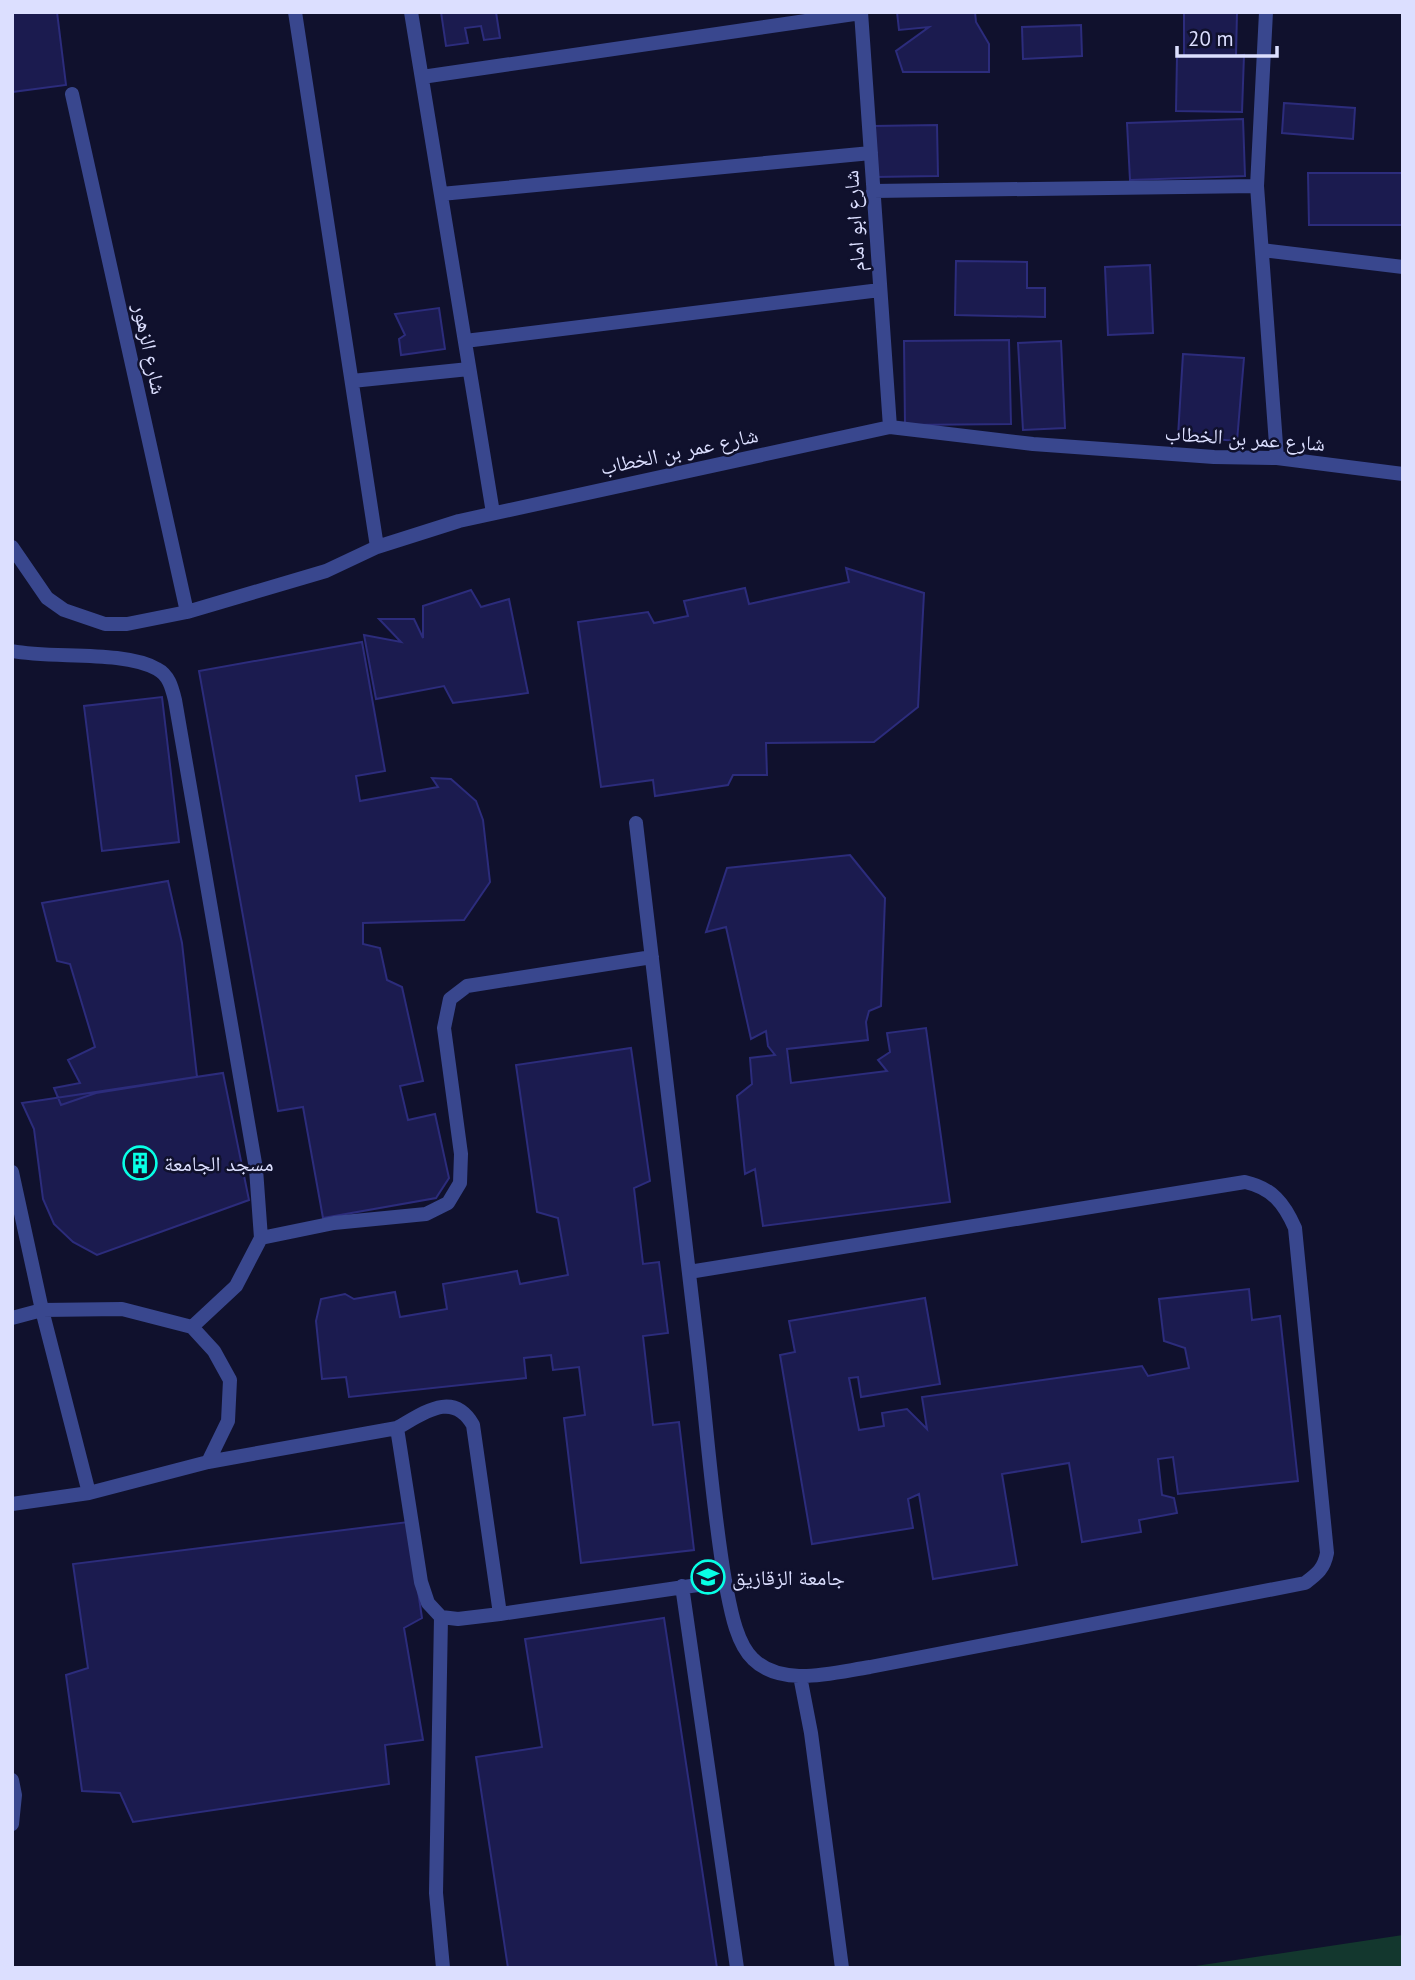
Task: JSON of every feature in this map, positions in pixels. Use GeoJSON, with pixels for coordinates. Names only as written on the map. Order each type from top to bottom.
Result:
{"type":"FeatureCollection","features":[{"type":"Feature","properties":{"kind":"street"},"geometry":{"type":"LineString","coordinates":[[295,12],[377,547]]}},
{"type":"Feature","properties":{"kind":"street"},"geometry":{"type":"LineString","coordinates":[[411,12],[493,513]]}},
{"type":"Feature","properties":{"kind":"street"},"geometry":{"type":"LineString","coordinates":[[1266,12],[1257,186],[1277,458]]}},
{"type":"Feature","properties":{"kind":"street"},"geometry":{"type":"LineString","coordinates":[[422,77],[861,13]]}},
{"type":"Feature","properties":{"kind":"street","name":"شارع ابو امام"},"geometry":{"type":"LineString","coordinates":[[861,13],[890,427]]}},
{"type":"Feature","properties":{"kind":"street","name":"شارع الزهور"},"geometry":{"type":"LineString","coordinates":[[72,94],[187,612]]}},
{"type":"Feature","properties":{"kind":"street"},"geometry":{"type":"LineString","coordinates":[[441,194],[871,153]]}},
{"type":"Feature","properties":{"kind":"street"},"geometry":{"type":"LineString","coordinates":[[873,191],[1257,186]]}},
{"type":"Feature","properties":{"kind":"street"},"geometry":{"type":"LineString","coordinates":[[1262,250],[1403,267]]}},
{"type":"Feature","properties":{"kind":"street"},"geometry":{"type":"LineString","coordinates":[[465,341],[880,290]]}},
{"type":"Feature","properties":{"kind":"street"},"geometry":{"type":"LineString","coordinates":[[352,381],[469,369]]}},
{"type":"Feature","properties":{"kind":"street","name":"شارع عمر بن الخطاب"},"geometry":{"type":"LineString","coordinates":[[12,547],[47,598],[84,619],[127,624],[187,612],[326,571],[377,547],[493,513],[890,427],[1033,444],[1214,457],[1277,458],[1403,474]]}},
{"type":"Feature","properties":{"kind":"street"},"geometry":{"type":"LineString","coordinates":[[12,650],[136,662],[158,669],[170,682],[253,1156],[261,1238],[236,1286],[192,1326]]}},
{"type":"Feature","properties":{"kind":"street"},"geometry":{"type":"LineString","coordinates":[[636,823],[725,1581],[739,1637],[751,1658],[767,1670],[800,1676],[870,1667],[1305,1583],[1320,1572],[1327,1553],[1295,1228],[1287,1209],[1274,1194],[1261,1186],[1245,1182],[689,1272]]}},
{"type":"Feature","properties":{"kind":"street"},"geometry":{"type":"LineString","coordinates":[[261,1238],[334,1223],[426,1214],[447,1203],[460,1183],[461,1154],[444,1028],[450,999],[467,986],[652,957]]}},
{"type":"Feature","properties":{"kind":"street"},"geometry":{"type":"LineString","coordinates":[[12,1172],[42,1310],[89,1493]]}},
{"type":"Feature","properties":{"kind":"street"},"geometry":{"type":"LineString","coordinates":[[12,1318],[42,1310],[122,1309],[192,1326],[214,1351],[230,1380],[228,1421],[208,1462]]}},
{"type":"Feature","properties":{"kind":"street"},"geometry":{"type":"LineString","coordinates":[[12,1504],[89,1493],[208,1462],[397,1428],[429,1410],[454,1406],[465,1411],[473,1425],[500,1614]]}},
{"type":"Feature","properties":{"kind":"street"},"geometry":{"type":"LineString","coordinates":[[397,1428],[421,1582],[428,1603],[441,1617],[458,1619],[500,1614],[725,1581]]}},
{"type":"Feature","properties":{"kind":"street"},"geometry":{"type":"LineString","coordinates":[[682,1586],[737,1968]]}},
{"type":"Feature","properties":{"kind":"street"},"geometry":{"type":"LineString","coordinates":[[441,1617],[436,1894],[443,1968]]}},
{"type":"Feature","properties":{"kind":"street"},"geometry":{"type":"LineString","coordinates":[[800,1676],[811,1733],[842,1968]]}},
{"type":"Feature","properties":{"kind":"street"},"geometry":{"type":"LineString","coordinates":[[12,1780],[15,1795],[12,1824]]}},
{"type":"Feature","properties":{"kind":"green space"},"geometry":{"type":"Polygon","coordinates":[[[1403,1935],[1403,1968],[1186,1968],[1189,1967],[1403,1935]]]}},
{"type":"Feature","properties":{"kind":"building"},"geometry":{"type":"Polygon","coordinates":[[[12,12],[57,12],[66,85],[12,92],[12,12]]]}},
{"type":"Feature","properties":{"kind":"building"},"geometry":{"type":"Polygon","coordinates":[[[441,12],[496,12],[500,38],[484,40],[481,26],[465,28],[468,43],[446,46],[441,12]]]}},
{"type":"Feature","properties":{"kind":"building"},"geometry":{"type":"Polygon","coordinates":[[[897,12],[975,12],[976,22],[989,44],[989,72],[903,72],[896,51],[929,27],[899,30],[897,12]]]}},
{"type":"Feature","properties":{"kind":"building"},"geometry":{"type":"Polygon","coordinates":[[[1184,12],[1237,12],[1236,56],[1244,55],[1242,112],[1176,111],[1177,56],[1184,56],[1184,12]]]}},
{"type":"Feature","properties":{"kind":"building"},"geometry":{"type":"Polygon","coordinates":[[[1081,25],[1082,56],[1023,59],[1022,27],[1081,25]]]}},
{"type":"Feature","properties":{"kind":"building"},"geometry":{"type":"Polygon","coordinates":[[[1284,103],[1355,108],[1353,139],[1282,133],[1284,103]]]}},
{"type":"Feature","properties":{"kind":"building"},"geometry":{"type":"Polygon","coordinates":[[[1243,119],[1245,176],[1130,180],[1127,123],[1243,119]]]}},
{"type":"Feature","properties":{"kind":"building"},"geometry":{"type":"Polygon","coordinates":[[[937,125],[938,176],[874,177],[873,126],[937,125]]]}},
{"type":"Feature","properties":{"kind":"building"},"geometry":{"type":"Polygon","coordinates":[[[1308,173],[1403,173],[1403,225],[1309,225],[1308,173]]]}},
{"type":"Feature","properties":{"kind":"building"},"geometry":{"type":"Polygon","coordinates":[[[956,261],[1027,262],[1027,288],[1045,288],[1045,317],[955,315],[956,261]]]}},
{"type":"Feature","properties":{"kind":"building"},"geometry":{"type":"Polygon","coordinates":[[[1150,265],[1153,333],[1108,335],[1105,267],[1150,265]]]}},
{"type":"Feature","properties":{"kind":"building"},"geometry":{"type":"Polygon","coordinates":[[[439,308],[445,349],[401,355],[399,339],[405,335],[395,314],[439,308]]]}},
{"type":"Feature","properties":{"kind":"building"},"geometry":{"type":"Polygon","coordinates":[[[1009,340],[1011,424],[905,425],[904,341],[1009,340]]]}},
{"type":"Feature","properties":{"kind":"building"},"geometry":{"type":"Polygon","coordinates":[[[1061,341],[1065,428],[1023,430],[1018,343],[1061,341]]]}},
{"type":"Feature","properties":{"kind":"building"},"geometry":{"type":"Polygon","coordinates":[[[1183,354],[1244,358],[1237,441],[1178,436],[1183,354]]]}},
{"type":"Feature","properties":{"kind":"building"},"geometry":{"type":"Polygon","coordinates":[[[846,568],[924,593],[918,707],[874,742],[766,743],[767,775],[733,775],[728,785],[655,796],[653,780],[601,787],[578,622],[648,612],[654,623],[688,616],[684,601],[745,588],[749,604],[849,582],[846,568]]]}},
{"type":"Feature","properties":{"kind":"building"},"geometry":{"type":"Polygon","coordinates":[[[471,590],[481,607],[509,599],[528,693],[453,703],[444,686],[376,699],[364,635],[401,642],[379,619],[414,619],[423,638],[423,606],[471,590]]]}},
{"type":"Feature","properties":{"kind":"building"},"geometry":{"type":"Polygon","coordinates":[[[362,642],[385,771],[356,776],[360,801],[438,787],[432,778],[451,779],[476,801],[483,820],[490,882],[464,920],[363,923],[363,944],[380,948],[387,980],[402,987],[423,1081],[400,1086],[408,1120],[435,1114],[449,1178],[436,1198],[323,1218],[303,1107],[278,1111],[199,671],[362,642]]]}},
{"type":"Feature","properties":{"kind":"building"},"geometry":{"type":"Polygon","coordinates":[[[162,697],[179,842],[102,851],[84,706],[162,697]]]}},
{"type":"Feature","properties":{"kind":"building"},"geometry":{"type":"Polygon","coordinates":[[[850,855],[885,898],[881,1006],[869,1011],[866,1022],[868,1040],[787,1049],[791,1083],[887,1071],[878,1060],[890,1052],[887,1033],[926,1028],[950,1202],[763,1226],[755,1169],[745,1174],[737,1096],[752,1084],[750,1058],[775,1055],[768,1046],[766,1031],[751,1039],[726,927],[706,932],[727,868],[850,855]]]}},
{"type":"Feature","properties":{"kind":"building"},"geometry":{"type":"Polygon","coordinates":[[[168,881],[182,943],[197,1077],[96,1093],[61,1105],[54,1088],[80,1083],[68,1060],[95,1047],[70,964],[57,961],[42,903],[168,881]]]}},
{"type":"Feature","properties":{"kind":"building"},"geometry":{"type":"Polygon","coordinates":[[[631,1048],[650,1181],[634,1188],[643,1264],[659,1262],[668,1333],[643,1336],[653,1425],[679,1422],[694,1550],[581,1563],[564,1418],[585,1415],[579,1367],[553,1370],[551,1355],[524,1358],[526,1378],[349,1397],[346,1377],[322,1379],[316,1321],[321,1299],[345,1294],[354,1299],[395,1292],[400,1317],[447,1309],[443,1284],[517,1271],[520,1284],[568,1275],[558,1218],[537,1212],[516,1065],[631,1048]]]}},
{"type":"Feature","properties":{"kind":"building","name":"مسجد الجامعة"},"geometry":{"type":"Polygon","coordinates":[[[223,1073],[249,1200],[97,1255],[73,1242],[54,1224],[43,1199],[34,1129],[22,1103],[223,1073]]]}},
{"type":"Feature","properties":{"kind":"building"},"geometry":{"type":"Polygon","coordinates":[[[1249,1289],[1252,1320],[1280,1316],[1298,1481],[1178,1494],[1173,1457],[1158,1459],[1162,1495],[1174,1498],[1177,1513],[1139,1520],[1141,1532],[1082,1542],[1069,1463],[1002,1474],[1017,1565],[933,1579],[919,1494],[908,1499],[913,1528],[812,1544],[780,1355],[795,1352],[789,1321],[925,1298],[940,1384],[861,1397],[858,1377],[849,1378],[859,1430],[884,1426],[882,1413],[907,1409],[927,1429],[922,1397],[1142,1366],[1148,1376],[1189,1368],[1185,1348],[1164,1341],[1159,1299],[1249,1289]]]}},
{"type":"Feature","properties":{"kind":"building"},"geometry":{"type":"Polygon","coordinates":[[[408,1522],[422,1618],[404,1628],[423,1740],[385,1745],[389,1784],[133,1822],[120,1793],[82,1791],[66,1675],[88,1668],[73,1564],[408,1522]]]}},
{"type":"Feature","properties":{"kind":"building"},"geometry":{"type":"Polygon","coordinates":[[[664,1618],[717,1968],[508,1968],[476,1757],[542,1747],[525,1639],[664,1618]]]}},
{"type":"Feature","properties":{"kind":"place","name":"مسجد الجامعة"},"geometry":{"type":"Point","coordinates":[140,1163]}},
{"type":"Feature","properties":{"kind":"place","name":"جامعة الزقازيق"},"geometry":{"type":"Point","coordinates":[708,1577]}}]}
